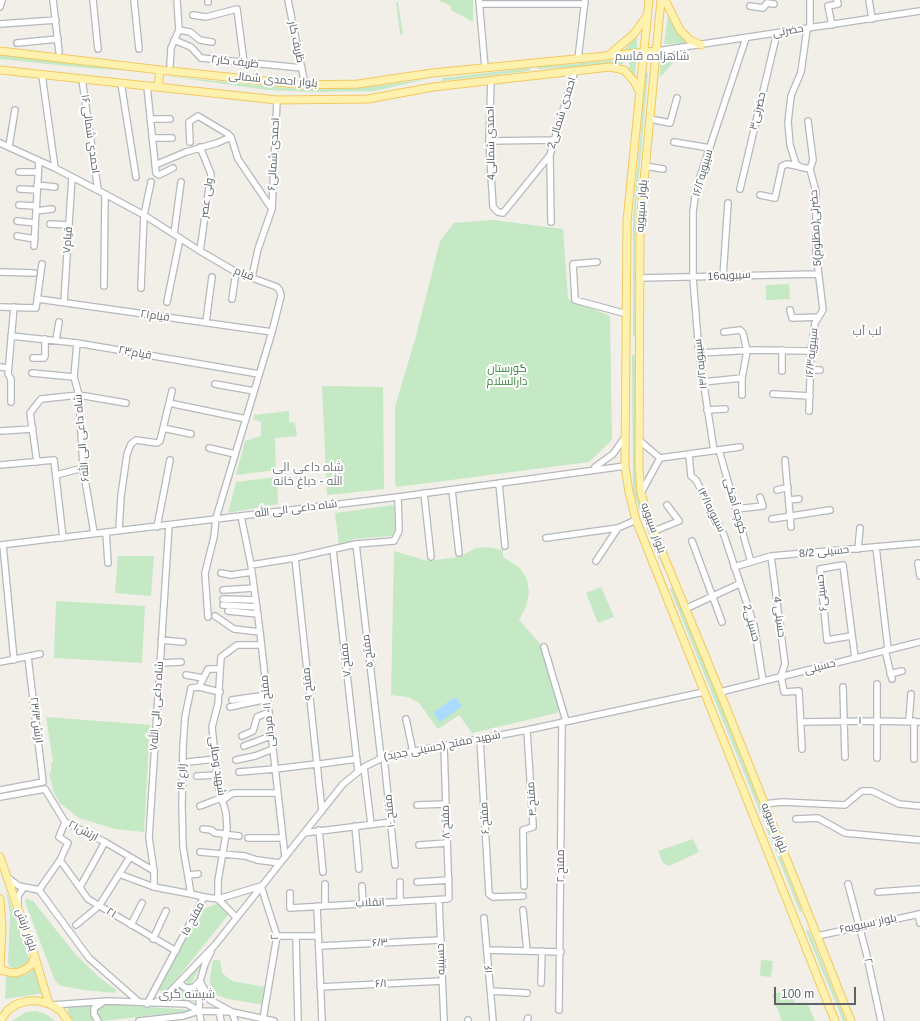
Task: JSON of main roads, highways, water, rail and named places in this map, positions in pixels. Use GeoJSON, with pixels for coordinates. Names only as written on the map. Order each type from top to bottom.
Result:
{"type":"FeatureCollection","features":[{"type":"Feature","properties":{"kind":"main road","name":"بلوار سیبویه"},"geometry":{"type":"LineString","coordinates":[[648,0],[627,221],[625,466],[629,492],[636,520],[835,1021]]}},
{"type":"Feature","properties":{"kind":"main road","name":"بلوار سیبویه"},"geometry":{"type":"LineString","coordinates":[[661,0],[640,224],[639,278],[641,493],[668,568],[720,692],[851,1021]]}},
{"type":"Feature","properties":{"kind":"main road"},"geometry":{"type":"LineString","coordinates":[[665,0],[680,30],[690,40],[701,45]]}},
{"type":"Feature","properties":{"kind":"main road"},"geometry":{"type":"LineString","coordinates":[[609,55],[634,34],[647,17]]}},
{"type":"Feature","properties":{"kind":"main road","name":"بلوار احمدی شمالی"},"geometry":{"type":"LineString","coordinates":[[0,51],[305,85],[358,84],[432,73],[656,51]]}},
{"type":"Feature","properties":{"kind":"main road","name":"بلوار احمدی شمالی"},"geometry":{"type":"LineString","coordinates":[[0,70],[277,100],[368,99],[433,87],[610,67],[624,70],[636,83],[639,91]]}},
{"type":"Feature","properties":{"kind":"main road"},"geometry":{"type":"LineString","coordinates":[[158,87],[160,70]]}},
{"type":"Feature","properties":{"kind":"main road"},"geometry":{"type":"LineString","coordinates":[[432,73],[433,87]]}},
{"type":"Feature","properties":{"kind":"main road"},"geometry":{"type":"LineString","coordinates":[[627,345],[640,344]]}},
{"type":"Feature","properties":{"kind":"main road"},"geometry":{"type":"LineString","coordinates":[[656,570],[660,574],[664,574],[668,568]]}},
{"type":"Feature","properties":{"kind":"main road"},"geometry":{"type":"LineString","coordinates":[[663,589],[666,584],[671,583],[675,585]]}},
{"type":"Feature","properties":{"kind":"main road","name":"بلوار ارتش"},"geometry":{"type":"LineString","coordinates":[[0,857],[51,1005]]}},
{"type":"Feature","properties":{"kind":"main road","name":"بلوار ارتش"},"geometry":{"type":"LineString","coordinates":[[0,899],[2,928],[0,970]]}},
{"type":"Feature","properties":{"kind":"main road"},"geometry":{"type":"LineString","coordinates":[[794,918],[807,912]]}},
{"type":"Feature","properties":{"kind":"main road"},"geometry":{"type":"LineString","coordinates":[[0,970],[8,972],[24,970],[31,965],[35,957]]}},
{"type":"Feature","properties":{"kind":"main road"},"geometry":{"type":"LineString","coordinates":[[0,1021],[8,1010],[17,1004],[28,1001],[39,1001],[51,1005],[61,1011],[68,1021]]}},
{"type":"Feature","properties":{"kind":"water"},"geometry":{"type":"Polygon","coordinates":[[[455,697],[462,706],[440,722],[433,713],[455,697]]]}},
{"type":"Feature","properties":{"kind":"district","name":"شاهزاده قاسم"},"geometry":{"type":"Point","coordinates":[652,57]}},
{"type":"Feature","properties":{"kind":"district","name":"لب آب"},"geometry":{"type":"Point","coordinates":[867,332]}},
{"type":"Feature","properties":{"kind":"district","name":"شاه داعی الی الله - دباغ خانه"},"geometry":{"type":"Point","coordinates":[308,475]}},
{"type":"Feature","properties":{"kind":"district","name":"شیشه گری"},"geometry":{"type":"Point","coordinates":[187,995]}},
{"type":"Feature","properties":{"kind":"park label","name":"گورستان دارالسلام"},"geometry":{"type":"Point","coordinates":[507,375]}}]}
